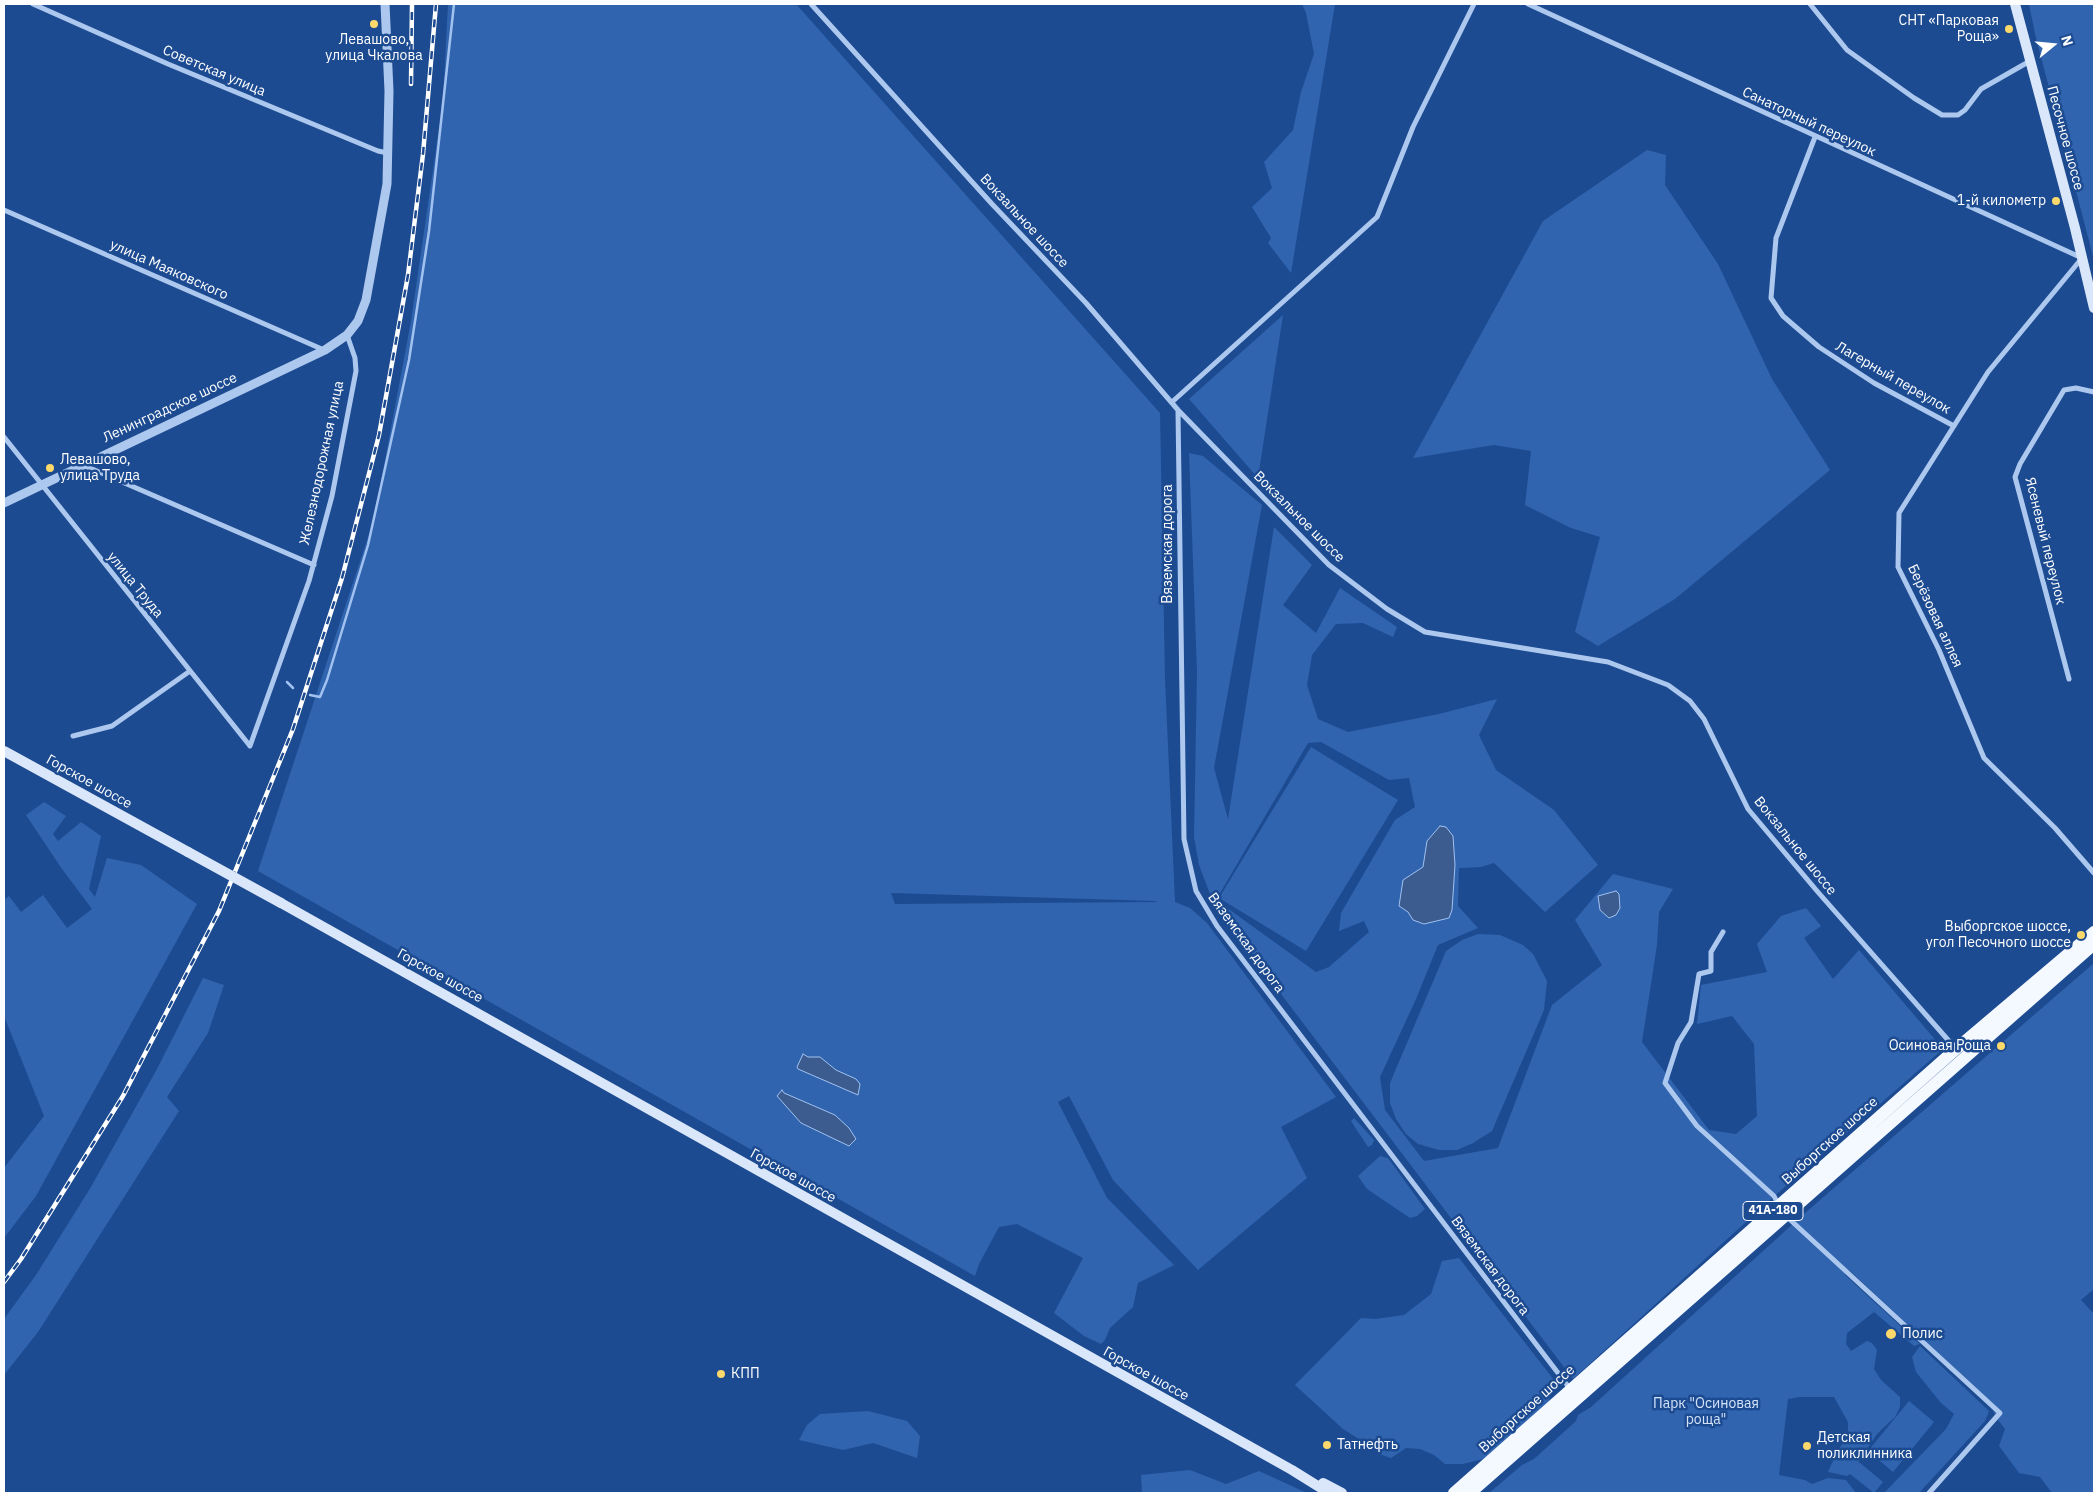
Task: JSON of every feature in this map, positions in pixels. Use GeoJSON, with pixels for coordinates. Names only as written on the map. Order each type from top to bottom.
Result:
{"type":"FeatureCollection","features":[{"type":"Feature","properties":{"kind":"main road","name":"Песочное шоссе"},"geometry":{"type":"LineString","coordinates":[[2015,4],[2094,308]]}},
{"type":"Feature","properties":{"kind":"main road","name":"Горское шоссе"},"geometry":{"type":"LineString","coordinates":[[4,751],[281,903],[1292,1470],[1329,1493]]}},
{"type":"Feature","properties":{"kind":"main road","name":"Выборгское шоссе"},"geometry":{"type":"LineString","coordinates":[[1470,1493],[1782,1211],[1956,1049],[2094,932]]}},
{"type":"Feature","properties":{"kind":"main road","name":"Выборгское шоссе"},"geometry":{"type":"LineString","coordinates":[[1454,1493],[2094,944]]}},
{"type":"Feature","properties":{"kind":"main road","name":"Горское шоссе"},"geometry":{"type":"LineString","coordinates":[[1292,1470],[1309,1475],[1342,1493]]}},
{"type":"Feature","properties":{"kind":"street","name":"Советская улица"},"geometry":{"type":"LineString","coordinates":[[33,4],[168,64],[378,151],[388,153]]}},
{"type":"Feature","properties":{"kind":"street"},"geometry":{"type":"LineString","coordinates":[[347,335],[358,321],[366,300],[382,219],[388,153],[389,91],[384,4]]}},
{"type":"Feature","properties":{"kind":"street","name":"Вокзальное шоссе"},"geometry":{"type":"LineString","coordinates":[[811,4],[992,204],[1086,303],[1178,410],[1329,565],[1387,609],[1425,632],[1608,662],[1668,685],[1690,700],[1704,719],[1748,809],[1807,880],[1956,1049]]}},
{"type":"Feature","properties":{"kind":"street"},"geometry":{"type":"LineString","coordinates":[[1172,402],[1377,216],[1413,127],[1474,4]]}},
{"type":"Feature","properties":{"kind":"street","name":"Санаторный переулок"},"geometry":{"type":"LineString","coordinates":[[1528,4],[2082,258]]}},
{"type":"Feature","properties":{"kind":"street"},"geometry":{"type":"LineString","coordinates":[[1810,4],[1847,50],[1914,98],[1942,114],[1958,115],[1965,110],[1981,90],[2030,61]]}},
{"type":"Feature","properties":{"kind":"street","name":"Лагерный переулок"},"geometry":{"type":"LineString","coordinates":[[1815,137],[1776,238],[1771,298],[1783,316],[1819,347],[1874,383],[1954,426]]}},
{"type":"Feature","properties":{"kind":"street","name":"улица Маяковского"},"geometry":{"type":"LineString","coordinates":[[4,210],[325,350]]}},
{"type":"Feature","properties":{"kind":"street","name":"Берёзовая аллея"},"geometry":{"type":"LineString","coordinates":[[2082,258],[1988,372],[1899,513],[1898,567],[1939,650],[1984,758],[2055,828],[2094,873]]}},
{"type":"Feature","properties":{"kind":"street","name":"Ленинградское шоссе"},"geometry":{"type":"LineString","coordinates":[[4,503],[325,350],[347,335]]}},
{"type":"Feature","properties":{"kind":"street","name":"Железнодорожная улица"},"geometry":{"type":"LineString","coordinates":[[250,746],[314,564],[332,496],[352,403],[356,370],[355,358],[347,335]]}},
{"type":"Feature","properties":{"kind":"street","name":"Ясеневый переулок"},"geometry":{"type":"LineString","coordinates":[[2069,679],[2015,477],[2020,464],[2064,390],[2076,388],[2094,392]]}},
{"type":"Feature","properties":{"kind":"street","name":"Вяземская дорога"},"geometry":{"type":"LineString","coordinates":[[1178,410],[1184,839],[1196,890],[1207,912],[1223,934],[1572,1390]]}},
{"type":"Feature","properties":{"kind":"street","name":"улица Труда"},"geometry":{"type":"LineString","coordinates":[[4,437],[250,746]]}},
{"type":"Feature","properties":{"kind":"street"},"geometry":{"type":"LineString","coordinates":[[83,465],[314,564]]}},
{"type":"Feature","properties":{"kind":"street"},"geometry":{"type":"LineString","coordinates":[[73,736],[112,726],[190,671]]}},
{"type":"Feature","properties":{"kind":"street"},"geometry":{"type":"LineString","coordinates":[[1723,932],[1711,952],[1711,971],[1698,974],[1692,1022],[1678,1043],[1665,1082],[1697,1126],[1774,1196],[1782,1211],[2000,1413],[1929,1493]]}},
{"type":"Feature","properties":{"kind":"green space"},"geometry":{"type":"Polygon","coordinates":[[[448,4],[796,4],[1160,413],[1165,679],[1175,902],[1190,908],[1207,923],[1336,1097],[1281,1127],[1307,1178],[1198,1270],[1113,1180],[1069,1096],[1058,1102],[1107,1198],[1174,1265],[1138,1283],[1133,1307],[1110,1328],[1105,1340],[1101,1344],[1084,1336],[1054,1313],[1083,1258],[1017,1224],[999,1227],[979,1264],[975,1276],[258,871],[374,519],[411,321],[443,101],[448,4]],[[891,893],[895,904],[1156,901],[891,893]]]}},
{"type":"Feature","properties":{"kind":"green space"},"geometry":{"type":"Polygon","coordinates":[[[1302,4],[1335,4],[1291,273],[1268,243],[1271,238],[1252,207],[1272,188],[1264,162],[1293,130],[1301,92],[1314,54],[1306,13],[1302,4]]]}},
{"type":"Feature","properties":{"kind":"green space"},"geometry":{"type":"Polygon","coordinates":[[[2029,4],[2094,4],[2094,260],[2035,34],[2029,4]]]}},
{"type":"Feature","properties":{"kind":"green space"},"geometry":{"type":"Polygon","coordinates":[[[1647,150],[1666,155],[1665,185],[1718,264],[1772,379],[1830,470],[1675,599],[1598,646],[1575,632],[1600,537],[1571,528],[1525,505],[1531,451],[1494,445],[1413,458],[1543,221],[1647,150]]]}},
{"type":"Feature","properties":{"kind":"green space"},"geometry":{"type":"Polygon","coordinates":[[[1283,315],[1258,478],[1189,399],[1283,315]]]}},
{"type":"Feature","properties":{"kind":"green space"},"geometry":{"type":"Polygon","coordinates":[[[1189,453],[1203,456],[1262,505],[1214,768],[1228,819],[1274,527],[1312,565],[1283,605],[1316,633],[1340,588],[1397,627],[1393,637],[1363,623],[1336,624],[1312,655],[1307,685],[1318,719],[1348,732],[1439,714],[1497,699],[1479,735],[1496,770],[1554,810],[1598,865],[1545,912],[1494,863],[1481,867],[1459,868],[1458,906],[1478,928],[1438,945],[1416,999],[1380,1077],[1385,1110],[1424,1161],[1498,1148],[1552,1005],[1602,965],[1575,920],[1613,874],[1673,889],[1659,912],[1657,945],[1642,1042],[1709,1130],[1736,1134],[1757,1116],[1754,1044],[1732,1016],[1697,1024],[1701,985],[1767,972],[1757,944],[1781,916],[1806,908],[1821,926],[1804,938],[1833,979],[1859,950],[1943,1049],[1779,1192],[1573,1379],[1215,907],[1199,865],[1194,837],[1197,672],[1189,453]],[[1321,742],[1308,743],[1216,900],[1316,972],[1329,967],[1369,932],[1364,921],[1339,931],[1341,913],[1395,820],[1415,807],[1409,778],[1389,780],[1321,742]]]}},
{"type":"Feature","properties":{"kind":"green space"},"geometry":{"type":"Polygon","coordinates":[[[1311,747],[1398,800],[1306,951],[1219,898],[1311,747]]]}},
{"type":"Feature","properties":{"kind":"green space"},"geometry":{"type":"Polygon","coordinates":[[[44,802],[66,816],[53,834],[58,841],[81,822],[101,836],[89,889],[95,897],[107,858],[141,865],[197,904],[36,1196],[4,1238],[4,1168],[44,1116],[4,1016],[4,900],[9,896],[21,912],[43,895],[67,928],[92,909],[62,869],[26,815],[44,802]]]}},
{"type":"Feature","properties":{"kind":"green space"},"geometry":{"type":"Polygon","coordinates":[[[1478,934],[1500,935],[1523,945],[1533,954],[1547,981],[1544,1010],[1492,1131],[1457,1150],[1439,1150],[1418,1144],[1406,1134],[1396,1119],[1390,1103],[1390,1083],[1446,951],[1462,940],[1478,934]]]}},
{"type":"Feature","properties":{"kind":"green space","name":"Парк \"Осиновая роща\""},"geometry":{"type":"Polygon","coordinates":[[[2094,963],[2094,1289],[2081,1300],[2094,1314],[2094,1493],[2052,1493],[2040,1477],[2019,1473],[1999,1446],[2005,1429],[1995,1416],[1990,1401],[1849,1270],[1845,1275],[1920,1344],[1914,1346],[1874,1312],[1847,1333],[1846,1344],[1851,1351],[1867,1341],[1872,1343],[1877,1350],[1874,1369],[1881,1380],[1900,1397],[1900,1407],[1895,1417],[1877,1434],[1857,1464],[1859,1462],[1883,1482],[1874,1493],[1850,1474],[1847,1476],[1828,1472],[1838,1450],[1848,1436],[1848,1422],[1834,1397],[1800,1397],[1788,1399],[1779,1475],[1805,1480],[1812,1484],[1828,1478],[1846,1480],[1856,1493],[1489,1493],[1522,1465],[1534,1459],[1576,1421],[1578,1415],[1591,1407],[1805,1213],[2094,963]]]}},
{"type":"Feature","properties":{"kind":"green space"},"geometry":{"type":"Polygon","coordinates":[[[203,978],[224,985],[208,1033],[167,1097],[179,1111],[38,1332],[4,1375],[4,1319],[36,1275],[91,1187],[157,1069],[203,978]]]}},
{"type":"Feature","properties":{"kind":"green space"},"geometry":{"type":"Polygon","coordinates":[[[1354,1118],[1374,1140],[1372,1145],[1368,1147],[1351,1121],[1354,1118]]]}},
{"type":"Feature","properties":{"kind":"green space"},"geometry":{"type":"Polygon","coordinates":[[[1380,1156],[1388,1158],[1425,1209],[1417,1216],[1410,1218],[1367,1189],[1358,1176],[1380,1156]]]}},
{"type":"Feature","properties":{"kind":"green space"},"geometry":{"type":"Polygon","coordinates":[[[1459,1258],[1554,1380],[1549,1401],[1487,1458],[1463,1464],[1445,1464],[1434,1455],[1420,1449],[1406,1448],[1391,1458],[1379,1454],[1372,1441],[1362,1441],[1343,1429],[1295,1385],[1361,1318],[1375,1319],[1404,1315],[1431,1294],[1442,1261],[1459,1258]]]}},
{"type":"Feature","properties":{"kind":"green space"},"geometry":{"type":"Polygon","coordinates":[[[1920,1346],[1989,1411],[1985,1421],[1919,1493],[1884,1493],[1946,1429],[1954,1414],[1941,1403],[1916,1372],[1912,1357],[1920,1346]]]}},
{"type":"Feature","properties":{"kind":"green space"},"geometry":{"type":"Polygon","coordinates":[[[1909,1401],[1934,1422],[1893,1472],[1868,1451],[1909,1401]]]}},
{"type":"Feature","properties":{"kind":"green space"},"geometry":{"type":"Polygon","coordinates":[[[868,1411],[907,1421],[920,1436],[917,1458],[873,1443],[843,1450],[799,1440],[807,1425],[820,1414],[868,1411]]]}},
{"type":"Feature","properties":{"kind":"green space"},"geometry":{"type":"Polygon","coordinates":[[[1190,1470],[1226,1484],[1259,1471],[1307,1493],[1142,1493],[1141,1475],[1190,1470]]]}},
{"type":"Feature","properties":{"kind":"shaded area"},"geometry":{"type":"Polygon","coordinates":[[[1440,826],[1446,827],[1453,836],[1455,865],[1452,910],[1449,918],[1424,924],[1413,920],[1408,912],[1399,906],[1403,880],[1423,867],[1427,841],[1440,826]]]}},
{"type":"Feature","properties":{"kind":"shaded area"},"geometry":{"type":"Polygon","coordinates":[[[1616,891],[1619,894],[1620,908],[1616,915],[1609,918],[1600,910],[1598,896],[1616,891]]]}},
{"type":"Feature","properties":{"kind":"shaded area"},"geometry":{"type":"Polygon","coordinates":[[[803,1054],[808,1057],[820,1057],[836,1070],[856,1079],[860,1084],[858,1095],[798,1069],[797,1067],[803,1054]]]}},
{"type":"Feature","properties":{"kind":"shaded area"},"geometry":{"type":"Polygon","coordinates":[[[782,1090],[784,1093],[835,1115],[849,1128],[856,1139],[849,1146],[801,1123],[777,1096],[782,1090]]]}},
{"type":"Feature","properties":{"kind":"waterway"},"geometry":{"type":"LineString","coordinates":[[310,695],[320,697],[327,680],[368,545],[409,360],[429,231],[454,4]]}},
{"type":"Feature","properties":{"kind":"waterway"},"geometry":{"type":"LineString","coordinates":[[287,682],[293,688]]}},
{"type":"Feature","properties":{"kind":"railway"},"geometry":{"type":"LineString","coordinates":[[411,84],[412,4]]}},
{"type":"Feature","properties":{"kind":"railway"},"geometry":{"type":"LineString","coordinates":[[4,1282],[21,1259],[123,1096],[219,911],[293,729],[342,578],[379,435],[408,275],[423,154],[436,4]]}},
{"type":"Feature","properties":{"kind":"place","name":"Левашово, улица Чкалова"},"geometry":{"type":"Point","coordinates":[374,24]}},
{"type":"Feature","properties":{"kind":"place","name":"СНТ «Парковая Роща»"},"geometry":{"type":"Point","coordinates":[2009,29]}},
{"type":"Feature","properties":{"kind":"place","name":"1-й километр"},"geometry":{"type":"Point","coordinates":[2056,201]}},
{"type":"Feature","properties":{"kind":"place","name":"Левашово, улица Труда"},"geometry":{"type":"Point","coordinates":[50,468]}},
{"type":"Feature","properties":{"kind":"place","name":"Выборгское шоссе, угол Песочного шоссе"},"geometry":{"type":"Point","coordinates":[2081,935]}},
{"type":"Feature","properties":{"kind":"place","name":"Осиновая Роща"},"geometry":{"type":"Point","coordinates":[2001,1046]}},
{"type":"Feature","properties":{"kind":"place","name":"Полис"},"geometry":{"type":"Point","coordinates":[1891,1334]}},
{"type":"Feature","properties":{"kind":"place","name":"КПП"},"geometry":{"type":"Point","coordinates":[721,1374]}},
{"type":"Feature","properties":{"kind":"place","name":"Татнефть"},"geometry":{"type":"Point","coordinates":[1327,1445]}},
{"type":"Feature","properties":{"kind":"place","name":"Детская поликлинника"},"geometry":{"type":"Point","coordinates":[1807,1446]}}]}
